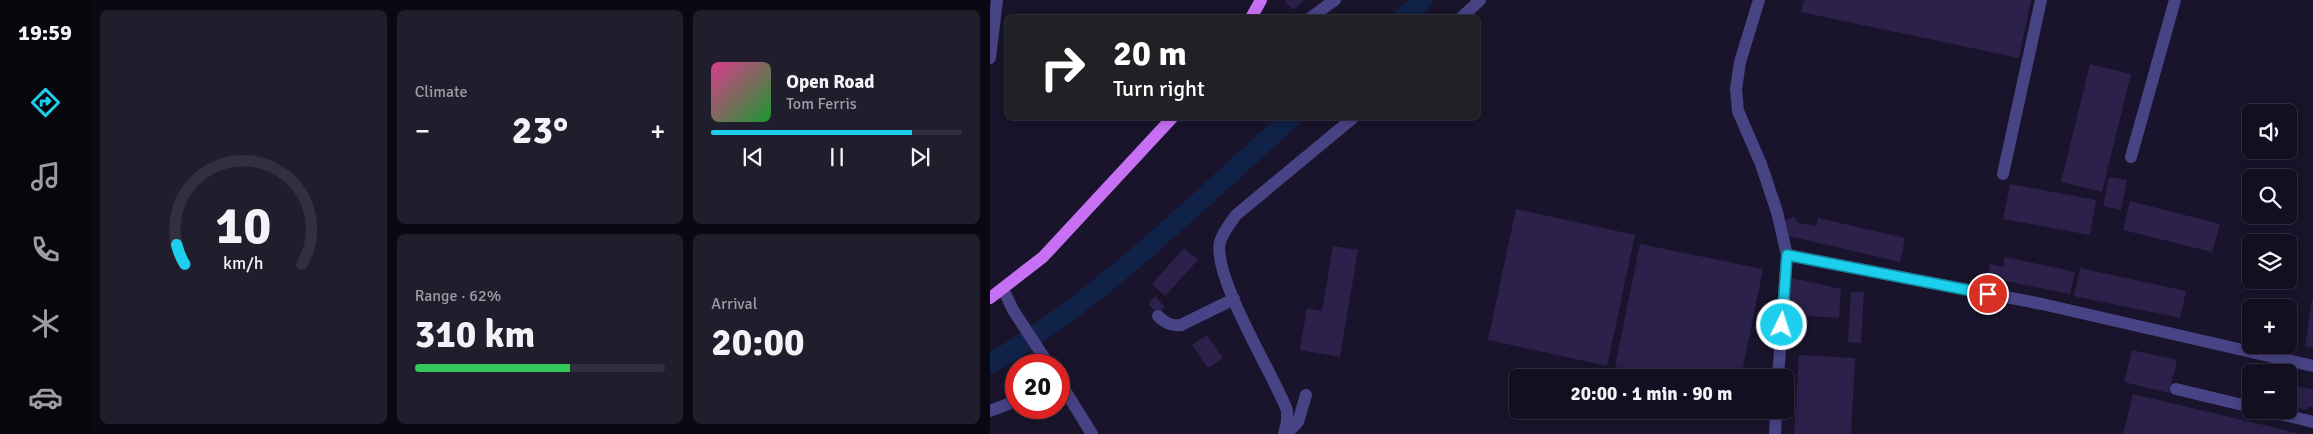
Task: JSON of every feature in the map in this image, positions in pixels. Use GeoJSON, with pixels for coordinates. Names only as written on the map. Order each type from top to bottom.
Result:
{"type":"FeatureCollection","features":[{"type":"Feature","properties":{"kind":"main road"},"geometry":{"type":"LineString","coordinates":[[1254,15],[1261,0]]}},
{"type":"Feature","properties":{"kind":"main road"},"geometry":{"type":"LineString","coordinates":[[990,298],[1042,257],[1170,120]]}},
{"type":"Feature","properties":{"kind":"street"},"geometry":{"type":"LineString","coordinates":[[990,58],[997,0]]}},
{"type":"Feature","properties":{"kind":"street"},"geometry":{"type":"LineString","coordinates":[[1314,15],[1335,0]]}},
{"type":"Feature","properties":{"kind":"street"},"geometry":{"type":"LineString","coordinates":[[1464,15],[1480,0]]}},
{"type":"Feature","properties":{"kind":"street"},"geometry":{"type":"LineString","coordinates":[[1759,0],[1740,62],[1736,90],[1738,111],[1761,164],[1777,212],[1787,255],[1779,369]]}},
{"type":"Feature","properties":{"kind":"street"},"geometry":{"type":"LineString","coordinates":[[2002,174],[2041,0]]}},
{"type":"Feature","properties":{"kind":"street"},"geometry":{"type":"LineString","coordinates":[[2132,157],[2175,0]]}},
{"type":"Feature","properties":{"kind":"street"},"geometry":{"type":"LineString","coordinates":[[1285,434],[1286,410],[1226,284],[1219,260],[1220,243],[1225,230],[1236,215],[1351,120]]}},
{"type":"Feature","properties":{"kind":"street"},"geometry":{"type":"LineString","coordinates":[[1787,255],[2042,304],[2313,366]]}},
{"type":"Feature","properties":{"kind":"street"},"geometry":{"type":"LineString","coordinates":[[1003,289],[1013,310],[1042,354]]}},
{"type":"Feature","properties":{"kind":"street"},"geometry":{"type":"LineString","coordinates":[[1158,316],[1168,324],[1181,325],[1234,299]]}},
{"type":"Feature","properties":{"kind":"street"},"geometry":{"type":"LineString","coordinates":[[2176,389],[2242,405]]}},
{"type":"Feature","properties":{"kind":"street"},"geometry":{"type":"LineString","coordinates":[[1285,434],[1298,422],[1306,395]]}},
{"type":"Feature","properties":{"kind":"street"},"geometry":{"type":"LineString","coordinates":[[1070,400],[1092,434]]}},
{"type":"Feature","properties":{"kind":"street"},"geometry":{"type":"LineString","coordinates":[[990,412],[1005,406]]}},
{"type":"Feature","properties":{"kind":"street"},"geometry":{"type":"LineString","coordinates":[[2297,418],[2313,422]]}},
{"type":"Feature","properties":{"kind":"street"},"geometry":{"type":"LineString","coordinates":[[1775,434],[1776,419]]}},
{"type":"Feature","properties":{"kind":"building"},"geometry":{"type":"Polygon","coordinates":[[[1284,0],[1304,0],[1293,10],[1284,0]]]}},
{"type":"Feature","properties":{"kind":"building"},"geometry":{"type":"Polygon","coordinates":[[[1804,0],[2031,0],[2019,58],[1801,12],[1804,0]]]}},
{"type":"Feature","properties":{"kind":"building"},"geometry":{"type":"Polygon","coordinates":[[[2090,64],[2131,74],[2102,192],[2061,182],[2090,64]]]}},
{"type":"Feature","properties":{"kind":"building"},"geometry":{"type":"Polygon","coordinates":[[[2109,177],[2127,180],[2121,210],[2103,206],[2109,177]]]}},
{"type":"Feature","properties":{"kind":"building"},"geometry":{"type":"Polygon","coordinates":[[[2010,184],[2096,200],[2090,235],[2003,219],[2010,184]]]}},
{"type":"Feature","properties":{"kind":"building"},"geometry":{"type":"Polygon","coordinates":[[[2130,201],[2220,224],[2212,252],[2123,230],[2130,201]]]}},
{"type":"Feature","properties":{"kind":"building"},"geometry":{"type":"Polygon","coordinates":[[[1516,209],[1635,235],[1607,366],[1488,340],[1516,209]]]}},
{"type":"Feature","properties":{"kind":"building"},"geometry":{"type":"Polygon","coordinates":[[[1794,217],[1798,223],[1816,226],[1818,218],[1905,238],[1900,262],[1789,236],[1783,221],[1794,217]]]}},
{"type":"Feature","properties":{"kind":"building"},"geometry":{"type":"Polygon","coordinates":[[[1640,244],[1763,269],[1743,369],[1624,369],[1615,367],[1640,244]]]}},
{"type":"Feature","properties":{"kind":"building"},"geometry":{"type":"Polygon","coordinates":[[[1333,246],[1358,250],[1340,357],[1300,350],[1307,308],[1322,311],[1333,246]]]}},
{"type":"Feature","properties":{"kind":"building"},"geometry":{"type":"Polygon","coordinates":[[[1184,248],[1198,260],[1165,296],[1152,284],[1184,248]]]}},
{"type":"Feature","properties":{"kind":"building"},"geometry":{"type":"Polygon","coordinates":[[[2005,257],[2075,272],[2070,294],[1987,277],[1990,264],[2003,267],[2005,257]]]}},
{"type":"Feature","properties":{"kind":"building"},"geometry":{"type":"Polygon","coordinates":[[[2080,268],[2186,291],[2180,318],[2074,296],[2080,268]]]}},
{"type":"Feature","properties":{"kind":"building"},"geometry":{"type":"Polygon","coordinates":[[[1787,277],[1841,289],[1839,318],[1786,315],[1787,277]]]}},
{"type":"Feature","properties":{"kind":"building"},"geometry":{"type":"Polygon","coordinates":[[[1851,292],[1864,292],[1861,343],[1848,342],[1851,292]]]}},
{"type":"Feature","properties":{"kind":"building"},"geometry":{"type":"Polygon","coordinates":[[[1155,296],[1165,307],[1158,314],[1148,304],[1155,296]]]}},
{"type":"Feature","properties":{"kind":"building"},"geometry":{"type":"Polygon","coordinates":[[[2313,299],[2313,347],[2305,346],[2313,299]]]}},
{"type":"Feature","properties":{"kind":"building"},"geometry":{"type":"Polygon","coordinates":[[[1207,335],[1223,358],[1208,368],[1192,345],[1207,335]]]}},
{"type":"Feature","properties":{"kind":"building"},"geometry":{"type":"Polygon","coordinates":[[[2132,350],[2177,360],[2169,393],[2124,382],[2132,350]]]}},
{"type":"Feature","properties":{"kind":"building"},"geometry":{"type":"Polygon","coordinates":[[[1799,355],[1855,358],[1851,434],[1794,434],[1799,355]]]}},
{"type":"Feature","properties":{"kind":"building"},"geometry":{"type":"Polygon","coordinates":[[[2297,386],[2313,390],[2313,408],[2308,406],[2307,410],[2297,408],[2297,386]]]}},
{"type":"Feature","properties":{"kind":"building"},"geometry":{"type":"Polygon","coordinates":[[[2133,394],[2297,433],[2297,434],[2123,434],[2133,394]]]}},
{"type":"Feature","properties":{"kind":"waterway"},"geometry":{"type":"LineString","coordinates":[[1406,15],[1423,0]]}},
{"type":"Feature","properties":{"kind":"waterway"},"geometry":{"type":"LineString","coordinates":[[990,364],[1071,310],[1109,280],[1289,120]]}},
{"type":"Feature","properties":{"kind":"route"},"geometry":{"type":"LineString","coordinates":[[1782,325],[1787,255],[1988,294]]}}]}
